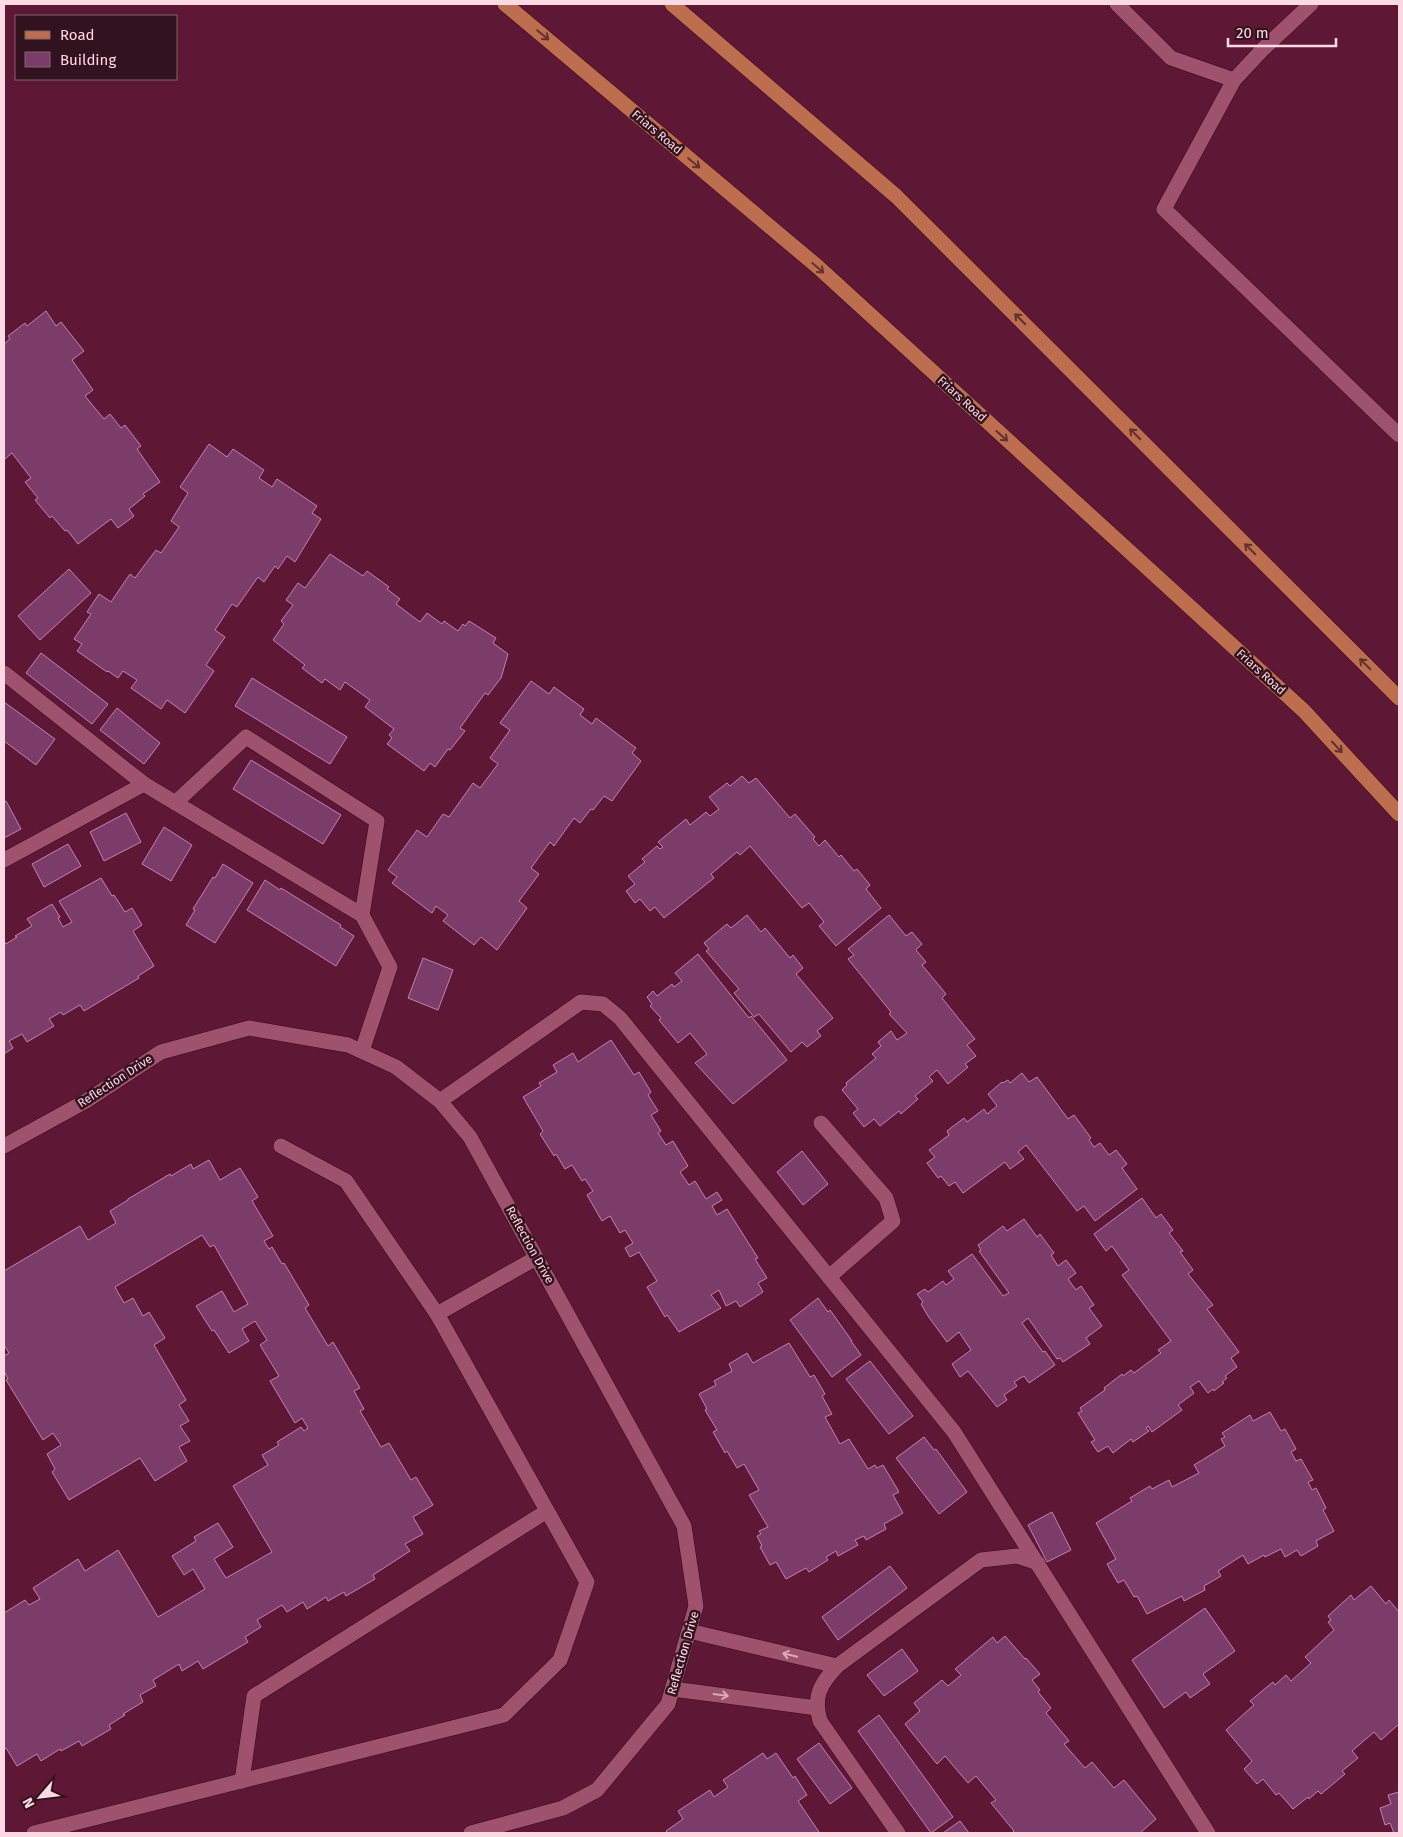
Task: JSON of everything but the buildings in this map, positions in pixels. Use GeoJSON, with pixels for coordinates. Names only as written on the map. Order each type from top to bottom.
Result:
{"type":"FeatureCollection","features":[{"type":"Feature","properties":{"kind":"main road","name":"Friars Road"},"geometry":{"type":"LineString","coordinates":[[506,4],[825,274],[1304,711],[1399,814]]}},
{"type":"Feature","properties":{"kind":"main road"},"geometry":{"type":"LineString","coordinates":[[672,4],[896,196],[1399,698]]}},
{"type":"Feature","properties":{"kind":"street"},"geometry":{"type":"LineString","coordinates":[[1117,4],[1171,58],[1234,80]]}},
{"type":"Feature","properties":{"kind":"street"},"geometry":{"type":"LineString","coordinates":[[1311,4],[1263,49],[1234,80],[1164,209],[1399,435]]}},
{"type":"Feature","properties":{"kind":"street"},"geometry":{"type":"LineString","coordinates":[[4,673],[144,784],[362,915],[390,966],[362,1051]]}},
{"type":"Feature","properties":{"kind":"street"},"geometry":{"type":"LineString","coordinates":[[175,803],[246,737],[377,821],[362,915]]}},
{"type":"Feature","properties":{"kind":"street"},"geometry":{"type":"LineString","coordinates":[[4,860],[144,784]]}},
{"type":"Feature","properties":{"kind":"street"},"geometry":{"type":"LineString","coordinates":[[440,1100],[582,1002],[603,1004],[620,1018],[954,1432],[1208,1833]]}},
{"type":"Feature","properties":{"kind":"street","name":"Reflection Drive"},"geometry":{"type":"LineString","coordinates":[[4,1146],[86,1101],[161,1052],[249,1028],[348,1045],[396,1067],[440,1100],[470,1137],[684,1526],[696,1606],[668,1704],[597,1790],[563,1808],[472,1833]]}},
{"type":"Feature","properties":{"kind":"street"},"geometry":{"type":"LineString","coordinates":[[821,1123],[886,1198],[893,1221],[829,1276]]}},
{"type":"Feature","properties":{"kind":"street"},"geometry":{"type":"LineString","coordinates":[[34,1833],[504,1715],[560,1660],[587,1582],[438,1314],[346,1180],[281,1146]]}},
{"type":"Feature","properties":{"kind":"street"},"geometry":{"type":"LineString","coordinates":[[438,1314],[536,1258]]}},
{"type":"Feature","properties":{"kind":"street"},"geometry":{"type":"LineString","coordinates":[[242,1781],[254,1696],[547,1510]]}},
{"type":"Feature","properties":{"kind":"street"},"geometry":{"type":"LineString","coordinates":[[898,1833],[820,1721],[816,1708],[818,1695],[827,1677],[837,1666],[981,1560],[1017,1556],[1038,1563]]}},
{"type":"Feature","properties":{"kind":"street"},"geometry":{"type":"LineString","coordinates":[[689,1631],[837,1666]]}},
{"type":"Feature","properties":{"kind":"street"},"geometry":{"type":"LineString","coordinates":[[673,1689],[816,1708]]}}]}
